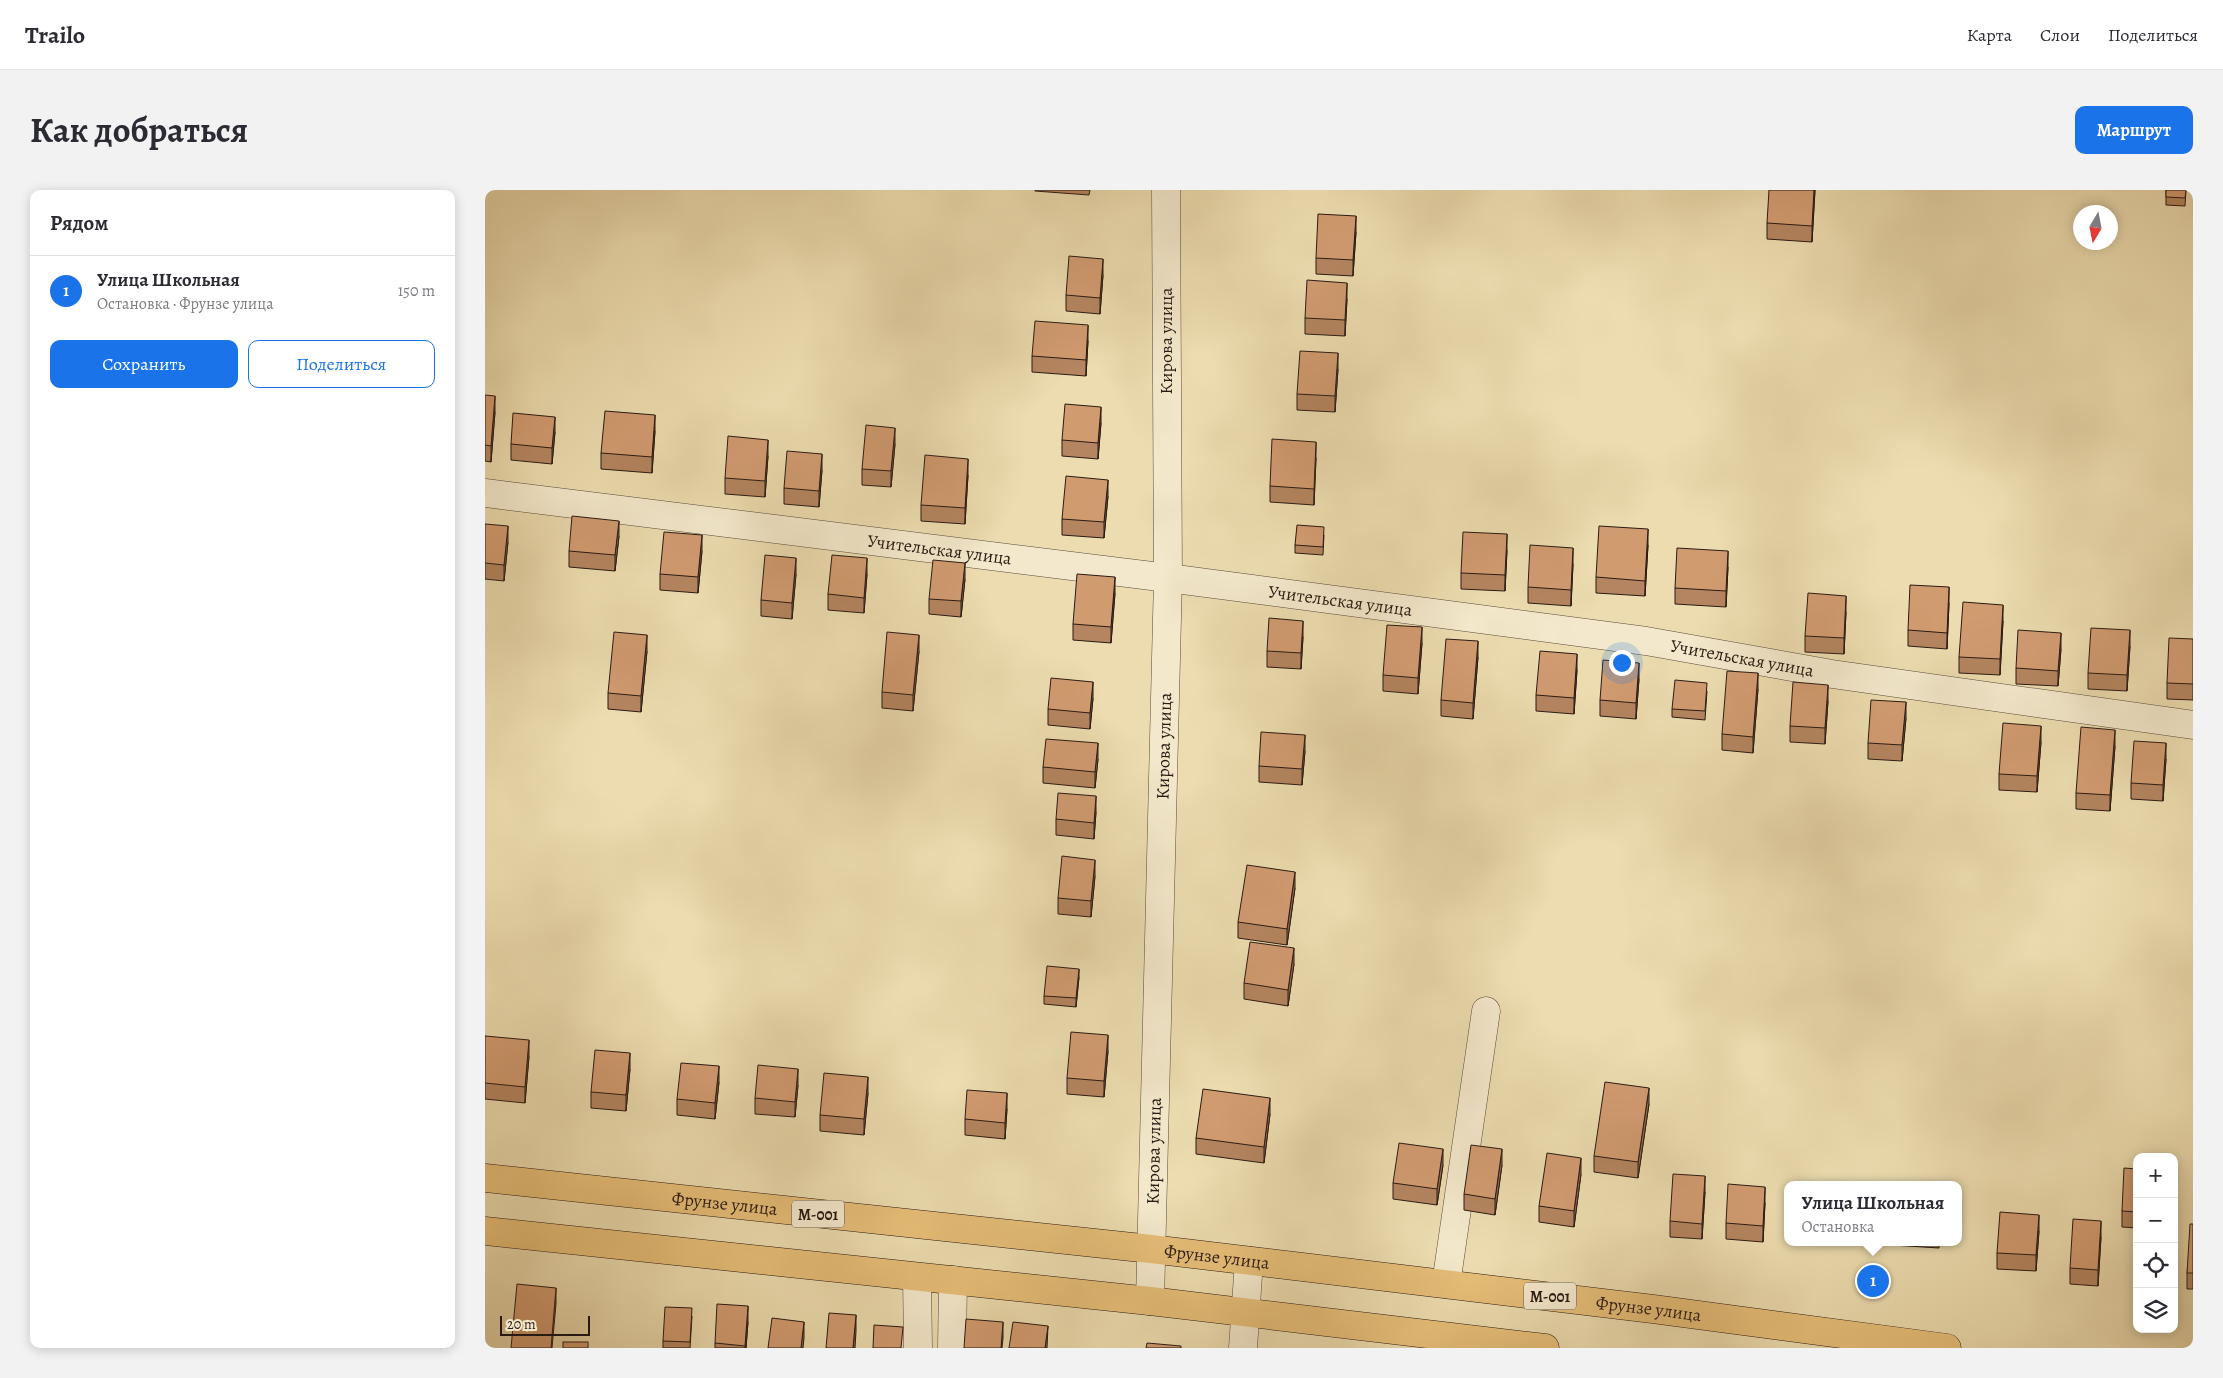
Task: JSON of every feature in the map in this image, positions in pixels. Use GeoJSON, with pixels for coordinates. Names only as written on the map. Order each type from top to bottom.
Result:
{"type":"FeatureCollection","features":[{"type":"Feature","properties":{"kind":"main road","name":"Фрунзе улица"},"geometry":{"type":"LineString","coordinates":[[485,1178],[1151,1249],[1446,1284],[1932,1347]]}},
{"type":"Feature","properties":{"kind":"main road"},"geometry":{"type":"LineString","coordinates":[[485,1231],[1244,1312],[1545,1348]]}},
{"type":"Feature","properties":{"kind":"street","name":"Кирова улица"},"geometry":{"type":"LineString","coordinates":[[1150,1302],[1168,578],[1165,190]]}},
{"type":"Feature","properties":{"kind":"street","name":"Учительская улица"},"geometry":{"type":"LineString","coordinates":[[485,493],[1646,640],[1832,674],[2193,725]]}},
{"type":"Feature","properties":{"kind":"street"},"geometry":{"type":"LineString","coordinates":[[1446,1284],[1486,1011]]}},
{"type":"Feature","properties":{"kind":"street"},"geometry":{"type":"LineString","coordinates":[[1243,1348],[1249,1261]]}},
{"type":"Feature","properties":{"kind":"street"},"geometry":{"type":"LineString","coordinates":[[917,1276],[918,1348]]}},
{"type":"Feature","properties":{"kind":"street"},"geometry":{"type":"LineString","coordinates":[[952,1348],[953,1280]]}},
{"type":"Feature","properties":{"kind":"building"},"geometry":{"type":"Polygon","coordinates":[[[1769,190],[1814,190],[1812,226],[1767,223],[1769,190]]]}},
{"type":"Feature","properties":{"kind":"building"},"geometry":{"type":"Polygon","coordinates":[[[2166,190],[2186,190],[2185,198],[2166,197],[2166,190]]]}},
{"type":"Feature","properties":{"kind":"building"},"geometry":{"type":"Polygon","coordinates":[[[1318,214],[1356,216],[1353,260],[1316,258],[1318,214]]]}},
{"type":"Feature","properties":{"kind":"building"},"geometry":{"type":"Polygon","coordinates":[[[1069,256],[1103,259],[1100,298],[1066,295],[1069,256]]]}},
{"type":"Feature","properties":{"kind":"building"},"geometry":{"type":"Polygon","coordinates":[[[1307,280],[1347,283],[1345,320],[1305,318],[1307,280]]]}},
{"type":"Feature","properties":{"kind":"building"},"geometry":{"type":"Polygon","coordinates":[[[1035,321],[1088,325],[1086,360],[1032,356],[1035,321]]]}},
{"type":"Feature","properties":{"kind":"building"},"geometry":{"type":"Polygon","coordinates":[[[1300,351],[1338,353],[1335,396],[1297,394],[1300,351]]]}},
{"type":"Feature","properties":{"kind":"building"},"geometry":{"type":"Polygon","coordinates":[[[485,395],[495,396],[491,446],[485,445],[485,395]]]}},
{"type":"Feature","properties":{"kind":"building"},"geometry":{"type":"Polygon","coordinates":[[[1065,404],[1101,407],[1098,443],[1062,440],[1065,404]]]}},
{"type":"Feature","properties":{"kind":"building"},"geometry":{"type":"Polygon","coordinates":[[[605,411],[655,415],[652,457],[601,453],[605,411]]]}},
{"type":"Feature","properties":{"kind":"building"},"geometry":{"type":"Polygon","coordinates":[[[513,413],[555,417],[552,448],[511,444],[513,413]]]}},
{"type":"Feature","properties":{"kind":"building"},"geometry":{"type":"Polygon","coordinates":[[[866,425],[895,428],[891,471],[862,469],[866,425]]]}},
{"type":"Feature","properties":{"kind":"building"},"geometry":{"type":"Polygon","coordinates":[[[728,436],[768,440],[765,481],[725,478],[728,436]]]}},
{"type":"Feature","properties":{"kind":"building"},"geometry":{"type":"Polygon","coordinates":[[[1272,439],[1316,442],[1314,489],[1270,486],[1272,439]]]}},
{"type":"Feature","properties":{"kind":"building"},"geometry":{"type":"Polygon","coordinates":[[[787,451],[822,454],[819,491],[784,488],[787,451]]]}},
{"type":"Feature","properties":{"kind":"building"},"geometry":{"type":"Polygon","coordinates":[[[925,455],[968,459],[965,508],[921,505],[925,455]]]}},
{"type":"Feature","properties":{"kind":"building"},"geometry":{"type":"Polygon","coordinates":[[[1066,476],[1108,480],[1104,522],[1062,519],[1066,476]]]}},
{"type":"Feature","properties":{"kind":"building"},"geometry":{"type":"Polygon","coordinates":[[[572,516],[619,521],[615,555],[569,551],[572,516]]]}},
{"type":"Feature","properties":{"kind":"building"},"geometry":{"type":"Polygon","coordinates":[[[485,524],[508,526],[504,565],[485,563],[485,524]]]}},
{"type":"Feature","properties":{"kind":"building"},"geometry":{"type":"Polygon","coordinates":[[[1297,525],[1324,527],[1323,547],[1295,545],[1297,525]]]}},
{"type":"Feature","properties":{"kind":"building"},"geometry":{"type":"Polygon","coordinates":[[[1599,526],[1648,529],[1645,581],[1596,577],[1599,526]]]}},
{"type":"Feature","properties":{"kind":"building"},"geometry":{"type":"Polygon","coordinates":[[[664,532],[702,535],[698,577],[660,574],[664,532]]]}},
{"type":"Feature","properties":{"kind":"building"},"geometry":{"type":"Polygon","coordinates":[[[1463,532],[1507,534],[1505,575],[1461,573],[1463,532]]]}},
{"type":"Feature","properties":{"kind":"building"},"geometry":{"type":"Polygon","coordinates":[[[1530,545],[1573,548],[1571,590],[1528,587],[1530,545]]]}},
{"type":"Feature","properties":{"kind":"building"},"geometry":{"type":"Polygon","coordinates":[[[1677,548],[1728,551],[1726,591],[1675,588],[1677,548]]]}},
{"type":"Feature","properties":{"kind":"building"},"geometry":{"type":"Polygon","coordinates":[[[765,555],[796,558],[792,603],[761,600],[765,555]]]}},
{"type":"Feature","properties":{"kind":"building"},"geometry":{"type":"Polygon","coordinates":[[[832,555],[867,558],[864,598],[828,594],[832,555]]]}},
{"type":"Feature","properties":{"kind":"building"},"geometry":{"type":"Polygon","coordinates":[[[933,560],[965,563],[961,601],[929,599],[933,560]]]}},
{"type":"Feature","properties":{"kind":"building"},"geometry":{"type":"Polygon","coordinates":[[[1077,574],[1115,577],[1111,627],[1073,624],[1077,574]]]}},
{"type":"Feature","properties":{"kind":"building"},"geometry":{"type":"Polygon","coordinates":[[[1910,585],[1949,587],[1947,633],[1908,630],[1910,585]]]}},
{"type":"Feature","properties":{"kind":"building"},"geometry":{"type":"Polygon","coordinates":[[[1808,593],[1846,596],[1844,638],[1805,636],[1808,593]]]}},
{"type":"Feature","properties":{"kind":"building"},"geometry":{"type":"Polygon","coordinates":[[[1963,602],[2003,605],[2000,659],[1959,657],[1963,602]]]}},
{"type":"Feature","properties":{"kind":"building"},"geometry":{"type":"Polygon","coordinates":[[[1269,618],[1303,621],[1301,653],[1267,651],[1269,618]]]}},
{"type":"Feature","properties":{"kind":"building"},"geometry":{"type":"Polygon","coordinates":[[[1387,625],[1422,627],[1418,678],[1383,675],[1387,625]]]}},
{"type":"Feature","properties":{"kind":"building"},"geometry":{"type":"Polygon","coordinates":[[[2091,628],[2130,630],[2127,675],[2088,673],[2091,628]]]}},
{"type":"Feature","properties":{"kind":"building"},"geometry":{"type":"Polygon","coordinates":[[[2018,630],[2061,633],[2058,671],[2016,668],[2018,630]]]}},
{"type":"Feature","properties":{"kind":"building"},"geometry":{"type":"Polygon","coordinates":[[[614,632],[647,635],[641,696],[608,693],[614,632]]]}},
{"type":"Feature","properties":{"kind":"building"},"geometry":{"type":"Polygon","coordinates":[[[887,632],[919,635],[913,695],[882,692],[887,632]]]}},
{"type":"Feature","properties":{"kind":"building"},"geometry":{"type":"Polygon","coordinates":[[[2169,638],[2193,639],[2193,684],[2167,683],[2169,638]]]}},
{"type":"Feature","properties":{"kind":"building"},"geometry":{"type":"Polygon","coordinates":[[[1446,639],[1478,641],[1473,703],[1441,700],[1446,639]]]}},
{"type":"Feature","properties":{"kind":"building"},"geometry":{"type":"Polygon","coordinates":[[[1540,651],[1577,654],[1574,698],[1536,695],[1540,651]]]}},
{"type":"Feature","properties":{"kind":"building"},"geometry":{"type":"Polygon","coordinates":[[[1603,660],[1639,663],[1636,703],[1600,700],[1603,660]]]}},
{"type":"Feature","properties":{"kind":"building"},"geometry":{"type":"Polygon","coordinates":[[[1727,671],[1758,673],[1753,737],[1722,734],[1727,671]]]}},
{"type":"Feature","properties":{"kind":"building"},"geometry":{"type":"Polygon","coordinates":[[[1051,678],[1093,682],[1090,713],[1048,709],[1051,678]]]}},
{"type":"Feature","properties":{"kind":"building"},"geometry":{"type":"Polygon","coordinates":[[[1675,680],[1707,683],[1705,711],[1672,709],[1675,680]]]}},
{"type":"Feature","properties":{"kind":"building"},"geometry":{"type":"Polygon","coordinates":[[[1793,682],[1828,685],[1825,728],[1790,726],[1793,682]]]}},
{"type":"Feature","properties":{"kind":"building"},"geometry":{"type":"Polygon","coordinates":[[[1871,700],[1906,702],[1902,745],[1868,743],[1871,700]]]}},
{"type":"Feature","properties":{"kind":"building"},"geometry":{"type":"Polygon","coordinates":[[[2003,723],[2041,726],[2037,776],[1999,774],[2003,723]]]}},
{"type":"Feature","properties":{"kind":"building"},"geometry":{"type":"Polygon","coordinates":[[[2081,727],[2115,730],[2110,795],[2076,793],[2081,727]]]}},
{"type":"Feature","properties":{"kind":"building"},"geometry":{"type":"Polygon","coordinates":[[[1261,732],[1305,735],[1302,769],[1259,766],[1261,732]]]}},
{"type":"Feature","properties":{"kind":"building"},"geometry":{"type":"Polygon","coordinates":[[[1046,739],[1098,743],[1095,772],[1043,767],[1046,739]]]}},
{"type":"Feature","properties":{"kind":"building"},"geometry":{"type":"Polygon","coordinates":[[[2134,741],[2166,743],[2163,785],[2131,783],[2134,741]]]}},
{"type":"Feature","properties":{"kind":"building"},"geometry":{"type":"Polygon","coordinates":[[[1058,793],[1096,796],[1094,823],[1056,819],[1058,793]]]}},
{"type":"Feature","properties":{"kind":"building"},"geometry":{"type":"Polygon","coordinates":[[[1062,856],[1095,860],[1091,901],[1058,898],[1062,856]]]}},
{"type":"Feature","properties":{"kind":"building"},"geometry":{"type":"Polygon","coordinates":[[[1247,865],[1295,872],[1287,929],[1238,922],[1247,865]]]}},
{"type":"Feature","properties":{"kind":"building"},"geometry":{"type":"Polygon","coordinates":[[[1250,942],[1294,948],[1288,990],[1244,983],[1250,942]]]}},
{"type":"Feature","properties":{"kind":"building"},"geometry":{"type":"Polygon","coordinates":[[[1047,966],[1079,969],[1076,998],[1044,996],[1047,966]]]}},
{"type":"Feature","properties":{"kind":"building"},"geometry":{"type":"Polygon","coordinates":[[[1071,1032],[1108,1035],[1104,1081],[1067,1078],[1071,1032]]]}},
{"type":"Feature","properties":{"kind":"building"},"geometry":{"type":"Polygon","coordinates":[[[485,1036],[529,1040],[525,1087],[485,1083],[485,1036]]]}},
{"type":"Feature","properties":{"kind":"building"},"geometry":{"type":"Polygon","coordinates":[[[595,1050],[630,1053],[626,1095],[591,1092],[595,1050]]]}},
{"type":"Feature","properties":{"kind":"building"},"geometry":{"type":"Polygon","coordinates":[[[681,1063],[719,1066],[715,1103],[677,1099],[681,1063]]]}},
{"type":"Feature","properties":{"kind":"building"},"geometry":{"type":"Polygon","coordinates":[[[758,1065],[798,1069],[795,1102],[755,1098],[758,1065]]]}},
{"type":"Feature","properties":{"kind":"building"},"geometry":{"type":"Polygon","coordinates":[[[824,1073],[868,1077],[864,1119],[820,1115],[824,1073]]]}},
{"type":"Feature","properties":{"kind":"building"},"geometry":{"type":"Polygon","coordinates":[[[1605,1082],[1649,1088],[1638,1162],[1594,1156],[1605,1082]]]}},
{"type":"Feature","properties":{"kind":"building"},"geometry":{"type":"Polygon","coordinates":[[[1203,1089],[1270,1098],[1264,1147],[1196,1138],[1203,1089]]]}},
{"type":"Feature","properties":{"kind":"building"},"geometry":{"type":"Polygon","coordinates":[[[967,1090],[1007,1093],[1005,1123],[965,1119],[967,1090]]]}},
{"type":"Feature","properties":{"kind":"building"},"geometry":{"type":"Polygon","coordinates":[[[1399,1143],[1443,1149],[1437,1189],[1393,1183],[1399,1143]]]}},
{"type":"Feature","properties":{"kind":"building"},"geometry":{"type":"Polygon","coordinates":[[[1471,1145],[1502,1149],[1495,1199],[1464,1194],[1471,1145]]]}},
{"type":"Feature","properties":{"kind":"building"},"geometry":{"type":"Polygon","coordinates":[[[1547,1153],[1581,1158],[1574,1211],[1539,1206],[1547,1153]]]}},
{"type":"Feature","properties":{"kind":"building"},"geometry":{"type":"Polygon","coordinates":[[[2124,1168],[2133,1169],[2133,1212],[2122,1211],[2124,1168]]]}},
{"type":"Feature","properties":{"kind":"building"},"geometry":{"type":"Polygon","coordinates":[[[1673,1174],[1705,1176],[1702,1224],[1670,1221],[1673,1174]]]}},
{"type":"Feature","properties":{"kind":"building"},"geometry":{"type":"Polygon","coordinates":[[[1728,1184],[1765,1187],[1763,1226],[1726,1223],[1728,1184]]]}},
{"type":"Feature","properties":{"kind":"building"},"geometry":{"type":"Polygon","coordinates":[[[2000,1212],[2039,1215],[2036,1255],[1997,1253],[2000,1212]]]}},
{"type":"Feature","properties":{"kind":"building"},"geometry":{"type":"Polygon","coordinates":[[[2073,1219],[2101,1221],[2098,1270],[2070,1268],[2073,1219]]]}},
{"type":"Feature","properties":{"kind":"building"},"geometry":{"type":"Polygon","coordinates":[[[2190,1224],[2193,1224],[2193,1273],[2187,1273],[2190,1224]]]}},
{"type":"Feature","properties":{"kind":"building"},"geometry":{"type":"Polygon","coordinates":[[[517,1284],[556,1288],[551,1348],[511,1348],[517,1284]]]}},
{"type":"Feature","properties":{"kind":"building"},"geometry":{"type":"Polygon","coordinates":[[[717,1304],[748,1306],[745,1346],[715,1343],[717,1304]]]}},
{"type":"Feature","properties":{"kind":"building"},"geometry":{"type":"Polygon","coordinates":[[[665,1307],[692,1308],[690,1342],[663,1341],[665,1307]]]}},
{"type":"Feature","properties":{"kind":"building"},"geometry":{"type":"Polygon","coordinates":[[[829,1313],[856,1315],[853,1348],[826,1348],[829,1313]]]}},
{"type":"Feature","properties":{"kind":"building"},"geometry":{"type":"Polygon","coordinates":[[[772,1318],[804,1322],[801,1348],[768,1348],[772,1318]]]}},
{"type":"Feature","properties":{"kind":"building"},"geometry":{"type":"Polygon","coordinates":[[[966,1319],[1003,1322],[1001,1348],[964,1348],[966,1319]]]}},
{"type":"Feature","properties":{"kind":"building"},"geometry":{"type":"Polygon","coordinates":[[[1013,1322],[1048,1326],[1045,1348],[1009,1348],[1013,1322]]]}},
{"type":"Feature","properties":{"kind":"building"},"geometry":{"type":"Polygon","coordinates":[[[874,1325],[903,1327],[901,1348],[873,1348],[874,1325]]]}},
{"type":"Feature","properties":{"kind":"building"},"geometry":{"type":"Polygon","coordinates":[[[563,1342],[588,1342],[588,1348],[563,1348],[563,1342]]]}},
{"type":"Feature","properties":{"kind":"building"},"geometry":{"type":"Polygon","coordinates":[[[1147,1343],[1181,1346],[1181,1348],[1146,1348],[1147,1343]]]}},
{"type":"Feature","properties":{"kind":"place","name":"Улица Школьная"},"geometry":{"type":"Point","coordinates":[1873,1281]}}]}
